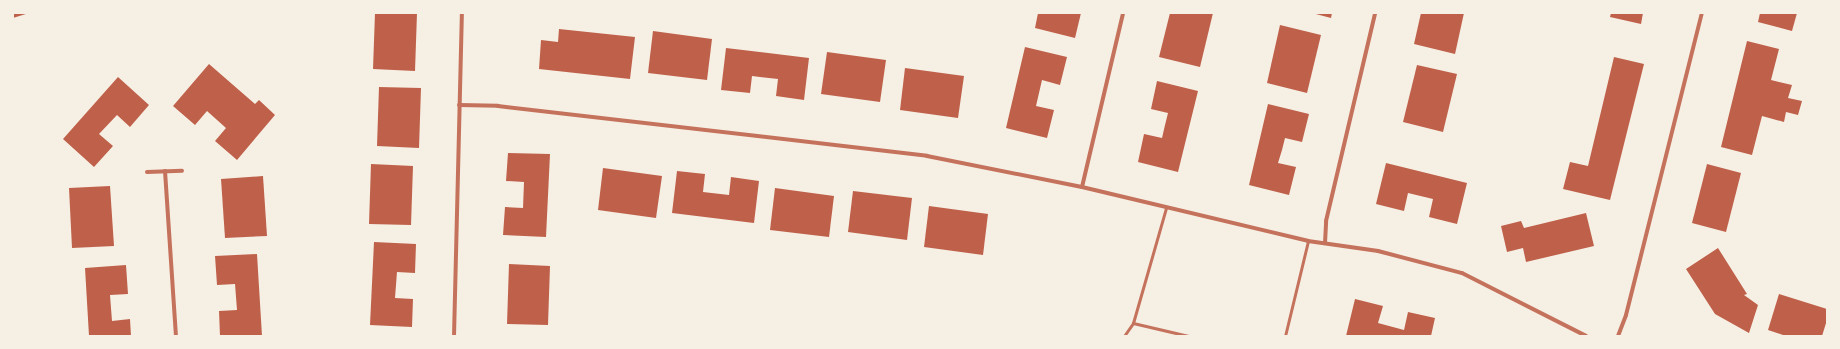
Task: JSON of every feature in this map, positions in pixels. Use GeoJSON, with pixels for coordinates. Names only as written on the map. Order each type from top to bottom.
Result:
{"type":"FeatureCollection","features":[{"type":"Feature","properties":{"kind":"street"},"geometry":{"type":"LineString","coordinates":[[454,336],[462,13]]}},
{"type":"Feature","properties":{"kind":"street"},"geometry":{"type":"LineString","coordinates":[[1082,187],[1123,13]]}},
{"type":"Feature","properties":{"kind":"street"},"geometry":{"type":"LineString","coordinates":[[1325,242],[1326,221],[1375,13]]}},
{"type":"Feature","properties":{"kind":"street"},"geometry":{"type":"LineString","coordinates":[[1618,336],[1626,315],[1702,13]]}},
{"type":"Feature","properties":{"kind":"street"},"geometry":{"type":"LineString","coordinates":[[459,105],[498,106],[927,156],[1082,187],[1308,241],[1325,242],[1378,251],[1462,273],[1586,336]]}},
{"type":"Feature","properties":{"kind":"street"},"geometry":{"type":"LineString","coordinates":[[165,171],[176,336]]}},
{"type":"Feature","properties":{"kind":"street"},"geometry":{"type":"LineString","coordinates":[[147,172],[182,171]]}},
{"type":"Feature","properties":{"kind":"lane"},"geometry":{"type":"LineString","coordinates":[[1124,336],[1133,323],[1166,208]]}},
{"type":"Feature","properties":{"kind":"lane"},"geometry":{"type":"LineString","coordinates":[[1285,336],[1308,241]]}},
{"type":"Feature","properties":{"kind":"lane"},"geometry":{"type":"LineString","coordinates":[[1133,323],[1188,336]]}},
{"type":"Feature","properties":{"kind":"building"},"geometry":{"type":"Polygon","coordinates":[[[13,13],[29,13],[13,18],[13,13]]]}},
{"type":"Feature","properties":{"kind":"building"},"geometry":{"type":"Polygon","coordinates":[[[375,13],[417,13],[415,71],[373,69],[375,13]]]}},
{"type":"Feature","properties":{"kind":"building"},"geometry":{"type":"Polygon","coordinates":[[[1038,13],[1081,13],[1075,38],[1035,28],[1038,13]]]}},
{"type":"Feature","properties":{"kind":"building"},"geometry":{"type":"Polygon","coordinates":[[[1170,13],[1213,13],[1200,67],[1159,57],[1170,13]]]}},
{"type":"Feature","properties":{"kind":"building"},"geometry":{"type":"Polygon","coordinates":[[[1312,13],[1332,13],[1331,18],[1312,13]]]}},
{"type":"Feature","properties":{"kind":"building"},"geometry":{"type":"Polygon","coordinates":[[[1421,13],[1464,13],[1455,54],[1414,44],[1421,13]]]}},
{"type":"Feature","properties":{"kind":"building"},"geometry":{"type":"Polygon","coordinates":[[[1611,13],[1643,13],[1641,24],[1610,17],[1611,13]]]}},
{"type":"Feature","properties":{"kind":"building"},"geometry":{"type":"Polygon","coordinates":[[[1760,13],[1797,13],[1792,31],[1758,22],[1760,13]]]}},
{"type":"Feature","properties":{"kind":"building"},"geometry":{"type":"Polygon","coordinates":[[[1280,25],[1321,35],[1307,93],[1267,83],[1280,25]]]}},
{"type":"Feature","properties":{"kind":"building"},"geometry":{"type":"Polygon","coordinates":[[[559,29],[635,37],[630,79],[539,69],[541,40],[558,42],[559,29]]]}},
{"type":"Feature","properties":{"kind":"building"},"geometry":{"type":"Polygon","coordinates":[[[653,31],[712,39],[707,80],[648,73],[653,31]]]}},
{"type":"Feature","properties":{"kind":"building"},"geometry":{"type":"Polygon","coordinates":[[[1747,41],[1779,49],[1771,80],[1792,85],[1788,98],[1802,101],[1798,115],[1786,112],[1784,122],[1762,116],[1752,155],[1721,147],[1747,41]]]}},
{"type":"Feature","properties":{"kind":"building"},"geometry":{"type":"Polygon","coordinates":[[[1025,47],[1067,57],[1060,85],[1042,80],[1036,106],[1054,110],[1047,138],[1006,128],[1025,47]]]}},
{"type":"Feature","properties":{"kind":"building"},"geometry":{"type":"Polygon","coordinates":[[[726,48],[809,58],[804,100],[776,96],[778,79],[752,76],[750,93],[721,90],[726,48]]]}},
{"type":"Feature","properties":{"kind":"building"},"geometry":{"type":"Polygon","coordinates":[[[827,52],[886,60],[880,102],[821,94],[827,52]]]}},
{"type":"Feature","properties":{"kind":"building"},"geometry":{"type":"Polygon","coordinates":[[[1614,57],[1644,64],[1610,200],[1563,189],[1570,162],[1588,166],[1614,57]]]}},
{"type":"Feature","properties":{"kind":"building"},"geometry":{"type":"Polygon","coordinates":[[[209,64],[255,104],[259,100],[275,115],[237,160],[215,141],[226,128],[207,111],[195,125],[173,106],[209,64]]]}},
{"type":"Feature","properties":{"kind":"building"},"geometry":{"type":"Polygon","coordinates":[[[1417,65],[1457,74],[1443,132],[1403,122],[1417,65]]]}},
{"type":"Feature","properties":{"kind":"building"},"geometry":{"type":"Polygon","coordinates":[[[905,68],[964,76],[958,118],[900,110],[905,68]]]}},
{"type":"Feature","properties":{"kind":"building"},"geometry":{"type":"Polygon","coordinates":[[[118,77],[149,105],[130,127],[117,115],[99,134],[113,146],[94,167],[63,139],[118,77]]]}},
{"type":"Feature","properties":{"kind":"building"},"geometry":{"type":"Polygon","coordinates":[[[1157,81],[1198,91],[1178,172],[1138,162],[1144,134],[1162,138],[1168,113],[1151,109],[1157,81]]]}},
{"type":"Feature","properties":{"kind":"building"},"geometry":{"type":"Polygon","coordinates":[[[379,87],[421,88],[419,148],[377,146],[379,87]]]}},
{"type":"Feature","properties":{"kind":"building"},"geometry":{"type":"Polygon","coordinates":[[[1268,104],[1309,114],[1302,142],[1285,138],[1278,163],[1296,167],[1289,195],[1249,185],[1268,104]]]}},
{"type":"Feature","properties":{"kind":"building"},"geometry":{"type":"Polygon","coordinates":[[[508,153],[550,154],[546,237],[503,235],[505,207],[523,208],[524,182],[506,181],[508,153]]]}},
{"type":"Feature","properties":{"kind":"building"},"geometry":{"type":"Polygon","coordinates":[[[1386,163],[1467,183],[1457,224],[1429,217],[1433,199],[1408,193],[1404,211],[1376,204],[1386,163]]]}},
{"type":"Feature","properties":{"kind":"building"},"geometry":{"type":"Polygon","coordinates":[[[371,164],[413,166],[411,225],[369,224],[371,164]]]}},
{"type":"Feature","properties":{"kind":"building"},"geometry":{"type":"Polygon","coordinates":[[[1707,164],[1741,173],[1726,232],[1692,223],[1707,164]]]}},
{"type":"Feature","properties":{"kind":"building"},"geometry":{"type":"Polygon","coordinates":[[[603,168],[662,176],[656,218],[598,210],[603,168]]]}},
{"type":"Feature","properties":{"kind":"building"},"geometry":{"type":"Polygon","coordinates":[[[677,171],[705,174],[703,192],[729,195],[731,177],[759,181],[754,223],[672,213],[677,171]]]}},
{"type":"Feature","properties":{"kind":"building"},"geometry":{"type":"Polygon","coordinates":[[[263,176],[267,236],[225,238],[221,179],[263,176]]]}},
{"type":"Feature","properties":{"kind":"building"},"geometry":{"type":"Polygon","coordinates":[[[110,186],[114,246],[72,248],[69,188],[110,186]]]}},
{"type":"Feature","properties":{"kind":"building"},"geometry":{"type":"Polygon","coordinates":[[[775,188],[834,196],[829,237],[770,230],[775,188]]]}},
{"type":"Feature","properties":{"kind":"building"},"geometry":{"type":"Polygon","coordinates":[[[853,191],[912,198],[907,240],[848,232],[853,191]]]}},
{"type":"Feature","properties":{"kind":"building"},"geometry":{"type":"Polygon","coordinates":[[[929,206],[988,214],[983,255],[924,247],[929,206]]]}},
{"type":"Feature","properties":{"kind":"building"},"geometry":{"type":"Polygon","coordinates":[[[1586,213],[1594,246],[1526,262],[1523,248],[1507,252],[1501,226],[1521,221],[1524,228],[1586,213]]]}},
{"type":"Feature","properties":{"kind":"building"},"geometry":{"type":"Polygon","coordinates":[[[374,242],[416,244],[415,273],[397,272],[395,298],[413,299],[412,327],[370,325],[374,242]]]}},
{"type":"Feature","properties":{"kind":"building"},"geometry":{"type":"Polygon","coordinates":[[[1718,248],[1747,294],[1744,295],[1758,305],[1749,333],[1715,314],[1686,269],[1718,248]]]}},
{"type":"Feature","properties":{"kind":"building"},"geometry":{"type":"Polygon","coordinates":[[[257,254],[262,336],[220,336],[219,311],[237,310],[235,284],[217,285],[215,256],[257,254]]]}},
{"type":"Feature","properties":{"kind":"building"},"geometry":{"type":"Polygon","coordinates":[[[509,264],[550,266],[548,325],[507,324],[509,264]]]}},
{"type":"Feature","properties":{"kind":"building"},"geometry":{"type":"Polygon","coordinates":[[[126,265],[128,294],[110,295],[112,321],[130,319],[131,336],[89,336],[85,268],[126,265]]]}},
{"type":"Feature","properties":{"kind":"building"},"geometry":{"type":"Polygon","coordinates":[[[1779,294],[1827,309],[1827,320],[1822,336],[1786,336],[1768,330],[1779,294]]]}},
{"type":"Feature","properties":{"kind":"building"},"geometry":{"type":"Polygon","coordinates":[[[1355,299],[1383,306],[1378,323],[1404,330],[1408,312],[1435,318],[1431,336],[1346,336],[1355,299]]]}}]}
